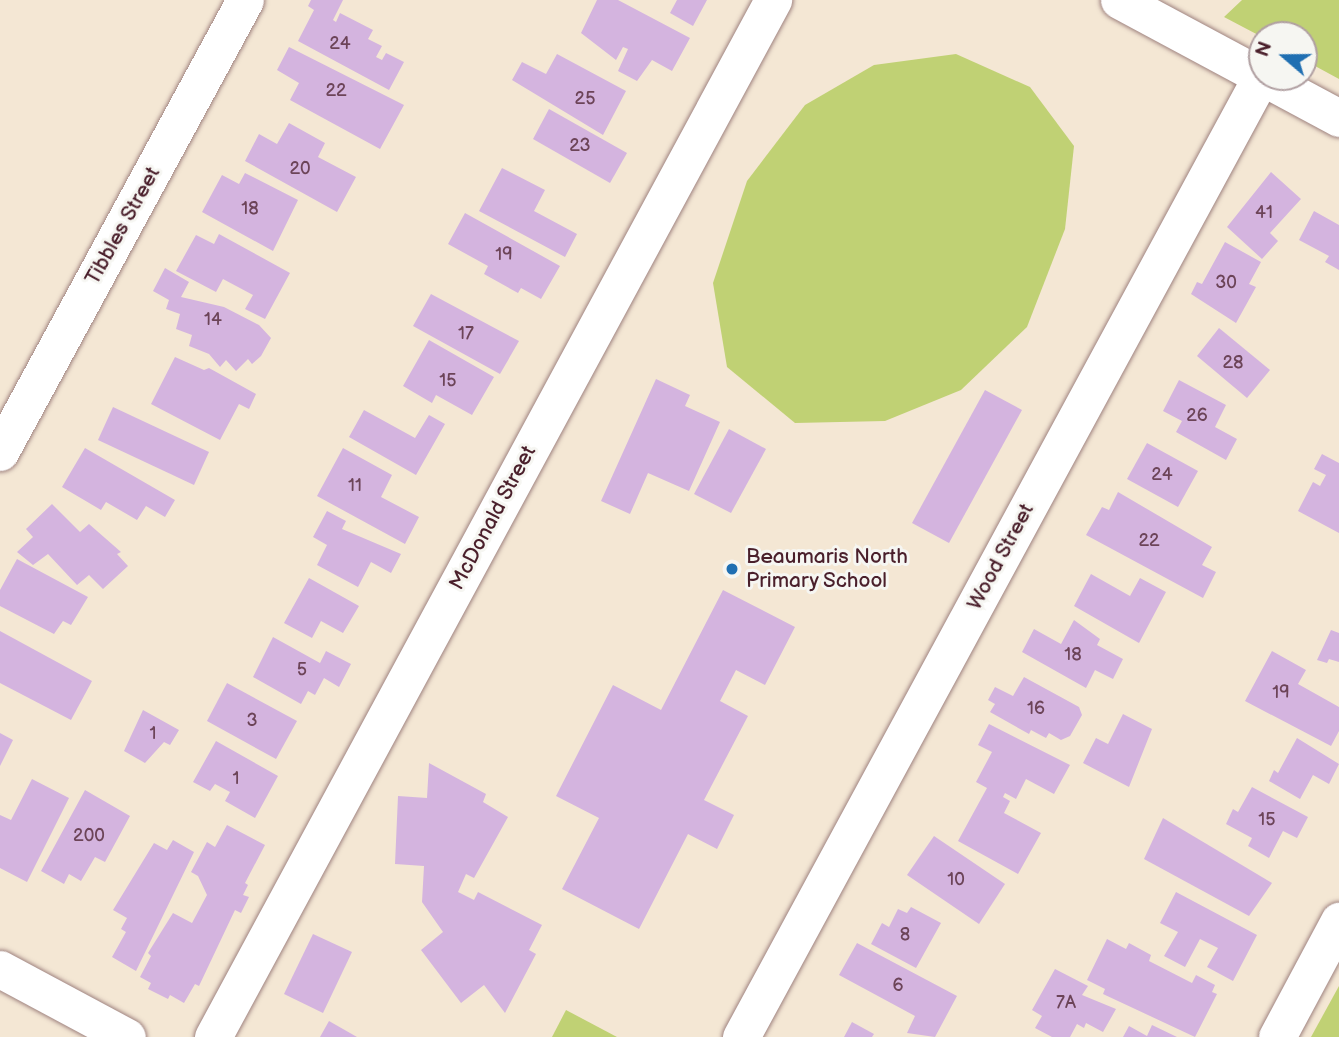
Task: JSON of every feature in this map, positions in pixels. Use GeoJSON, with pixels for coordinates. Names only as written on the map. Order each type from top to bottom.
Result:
{"type":"FeatureCollection","features":[{"type":"Feature","properties":{"kind":"street","name":"Tibbles Street"},"geometry":{"type":"LineString","coordinates":[[0,452],[245,0]]}},
{"type":"Feature","properties":{"kind":"street","name":"McDonald Street"},"geometry":{"type":"LineString","coordinates":[[213,1037],[773,0]]}},
{"type":"Feature","properties":{"kind":"street"},"geometry":{"type":"LineString","coordinates":[[1119,0],[1248,70]]}},
{"type":"Feature","properties":{"kind":"street","name":"Wood Street"},"geometry":{"type":"LineString","coordinates":[[741,1037],[1253,91]]}},
{"type":"Feature","properties":{"kind":"street"},"geometry":{"type":"LineString","coordinates":[[1288,91],[1339,118]]}},
{"type":"Feature","properties":{"kind":"street"},"geometry":{"type":"LineString","coordinates":[[1277,1037],[1339,921]]}},
{"type":"Feature","properties":{"kind":"street"},"geometry":{"type":"LineString","coordinates":[[0,969],[127,1037]]}},
{"type":"Feature","properties":{"kind":"green space"},"geometry":{"type":"Polygon","coordinates":[[[1242,0],[1339,0],[1339,79],[1318,68],[1318,21],[1248,21],[1248,30],[1224,17],[1242,0]]]}},
{"type":"Feature","properties":{"kind":"green space"},"geometry":{"type":"Polygon","coordinates":[[[956,54],[1030,87],[1074,146],[1065,229],[1027,327],[961,390],[885,421],[795,423],[727,367],[713,283],[747,181],[805,105],[874,65],[956,54]]]}},
{"type":"Feature","properties":{"kind":"green space"},"geometry":{"type":"Polygon","coordinates":[[[1339,986],[1339,1037],[1311,1037],[1339,986]]]}},
{"type":"Feature","properties":{"kind":"green space"},"geometry":{"type":"Polygon","coordinates":[[[566,1010],[617,1037],[552,1037],[566,1010]]]}},
{"type":"Feature","properties":{"kind":"building"},"geometry":{"type":"Polygon","coordinates":[[[311,0],[343,0],[333,20],[336,22],[340,13],[373,30],[368,39],[382,46],[376,57],[382,60],[386,53],[404,62],[389,90],[298,41],[314,10],[308,6],[311,0]]]}},
{"type":"Feature","properties":{"kind":"building"},"geometry":{"type":"Polygon","coordinates":[[[597,0],[618,0],[690,38],[672,71],[652,60],[637,81],[618,71],[628,49],[623,47],[616,60],[581,33],[597,0]]]}},
{"type":"Feature","properties":{"kind":"building"},"geometry":{"type":"Polygon","coordinates":[[[677,0],[707,0],[693,26],[670,13],[677,0]]]}},
{"type":"Feature","properties":{"kind":"building"},"geometry":{"type":"Polygon","coordinates":[[[289,47],[404,105],[380,149],[290,100],[299,83],[277,70],[289,47]]]}},
{"type":"Feature","properties":{"kind":"building"},"geometry":{"type":"Polygon","coordinates":[[[557,54],[626,91],[603,135],[512,80],[522,62],[546,74],[557,54]]]}},
{"type":"Feature","properties":{"kind":"building"},"geometry":{"type":"Polygon","coordinates":[[[549,109],[627,153],[610,183],[533,139],[549,109]]]}},
{"type":"Feature","properties":{"kind":"building"},"geometry":{"type":"Polygon","coordinates":[[[289,123],[325,143],[318,157],[356,177],[337,212],[245,161],[259,134],[277,144],[289,123]]]}},
{"type":"Feature","properties":{"kind":"building"},"geometry":{"type":"Polygon","coordinates":[[[502,168],[545,190],[534,211],[577,234],[565,257],[479,211],[502,168]]]}},
{"type":"Feature","properties":{"kind":"building"},"geometry":{"type":"Polygon","coordinates":[[[1271,172],[1301,199],[1270,233],[1278,241],[1262,259],[1227,227],[1271,172]]]}},
{"type":"Feature","properties":{"kind":"building"},"geometry":{"type":"Polygon","coordinates":[[[245,173],[298,200],[273,251],[202,212],[222,175],[239,184],[245,173]]]}},
{"type":"Feature","properties":{"kind":"building"},"geometry":{"type":"Polygon","coordinates":[[[1314,211],[1339,225],[1339,270],[1325,262],[1329,256],[1299,240],[1314,211]]]}},
{"type":"Feature","properties":{"kind":"building"},"geometry":{"type":"Polygon","coordinates":[[[465,213],[560,266],[541,299],[521,288],[518,293],[484,274],[488,266],[448,244],[465,213]]]}},
{"type":"Feature","properties":{"kind":"building"},"geometry":{"type":"Polygon","coordinates":[[[219,234],[290,273],[265,319],[245,309],[253,295],[223,279],[216,292],[176,271],[196,235],[214,244],[219,234]]]}},
{"type":"Feature","properties":{"kind":"building"},"geometry":{"type":"Polygon","coordinates":[[[1225,242],[1261,262],[1249,284],[1256,287],[1236,323],[1191,294],[1197,282],[1202,284],[1225,242]]]}},
{"type":"Feature","properties":{"kind":"building"},"geometry":{"type":"Polygon","coordinates":[[[165,268],[189,282],[181,297],[224,307],[259,325],[271,338],[261,356],[252,364],[248,359],[236,371],[226,360],[220,367],[209,354],[189,346],[192,335],[176,329],[180,314],[166,309],[169,300],[153,291],[165,268]]]}},
{"type":"Feature","properties":{"kind":"building"},"geometry":{"type":"Polygon","coordinates":[[[431,294],[519,341],[500,374],[413,326],[431,294]]]}},
{"type":"Feature","properties":{"kind":"building"},"geometry":{"type":"Polygon","coordinates":[[[1219,328],[1270,370],[1247,398],[1197,356],[1219,328]]]}},
{"type":"Feature","properties":{"kind":"building"},"geometry":{"type":"Polygon","coordinates":[[[429,340],[494,377],[472,415],[436,395],[432,403],[403,386],[429,340]]]}},
{"type":"Feature","properties":{"kind":"building"},"geometry":{"type":"Polygon","coordinates":[[[175,357],[204,370],[209,368],[256,394],[249,409],[239,404],[220,440],[151,404],[175,357]]]}},
{"type":"Feature","properties":{"kind":"building"},"geometry":{"type":"Polygon","coordinates":[[[656,379],[690,395],[685,406],[720,422],[689,491],[648,473],[630,514],[601,501],[656,379]]]}},
{"type":"Feature","properties":{"kind":"building"},"geometry":{"type":"Polygon","coordinates":[[[1179,380],[1226,405],[1215,427],[1237,439],[1226,460],[1176,432],[1182,421],[1163,411],[1179,380]]]}},
{"type":"Feature","properties":{"kind":"building"},"geometry":{"type":"Polygon","coordinates":[[[985,390],[1022,410],[949,543],[912,523],[985,390]]]}},
{"type":"Feature","properties":{"kind":"building"},"geometry":{"type":"Polygon","coordinates":[[[113,407],[209,452],[194,485],[98,440],[113,407]]]}},
{"type":"Feature","properties":{"kind":"building"},"geometry":{"type":"Polygon","coordinates":[[[364,410],[415,438],[429,415],[445,424],[416,475],[349,437],[364,410]]]}},
{"type":"Feature","properties":{"kind":"building"},"geometry":{"type":"Polygon","coordinates":[[[729,429],[766,449],[731,513],[694,494],[729,429]]]}},
{"type":"Feature","properties":{"kind":"building"},"geometry":{"type":"Polygon","coordinates":[[[1147,443],[1198,471],[1178,507],[1127,479],[1147,443]]]}},
{"type":"Feature","properties":{"kind":"building"},"geometry":{"type":"Polygon","coordinates":[[[85,448],[175,500],[165,517],[146,506],[137,520],[106,502],[101,510],[62,487],[85,448]]]}},
{"type":"Feature","properties":{"kind":"building"},"geometry":{"type":"Polygon","coordinates":[[[343,448],[392,475],[381,497],[419,517],[405,544],[317,496],[343,448]]]}},
{"type":"Feature","properties":{"kind":"building"},"geometry":{"type":"Polygon","coordinates":[[[1322,454],[1339,463],[1339,533],[1298,511],[1313,482],[1320,486],[1326,475],[1314,469],[1322,454]]]}},
{"type":"Feature","properties":{"kind":"building"},"geometry":{"type":"Polygon","coordinates":[[[1118,492],[1212,547],[1202,565],[1216,572],[1203,598],[1086,535],[1102,507],[1109,510],[1118,492]]]}},
{"type":"Feature","properties":{"kind":"building"},"geometry":{"type":"Polygon","coordinates":[[[52,504],[80,532],[89,524],[121,552],[117,554],[128,566],[103,589],[89,575],[77,585],[48,554],[33,565],[17,552],[33,537],[26,529],[52,504]]]}},
{"type":"Feature","properties":{"kind":"building"},"geometry":{"type":"Polygon","coordinates":[[[327,511],[346,521],[342,529],[401,554],[391,573],[371,562],[358,587],[317,565],[327,545],[313,537],[327,511]]]}},
{"type":"Feature","properties":{"kind":"building"},"geometry":{"type":"Polygon","coordinates":[[[17,559],[88,597],[71,625],[63,621],[54,634],[0,606],[0,590],[17,559]]]}},
{"type":"Feature","properties":{"kind":"building"},"geometry":{"type":"Polygon","coordinates":[[[1091,574],[1130,596],[1140,578],[1166,592],[1139,643],[1074,606],[1091,574]]]}},
{"type":"Feature","properties":{"kind":"building"},"geometry":{"type":"Polygon","coordinates":[[[309,578],[359,606],[343,633],[321,621],[312,638],[284,623],[309,578]]]}},
{"type":"Feature","properties":{"kind":"building"},"geometry":{"type":"Polygon","coordinates":[[[723,590],[795,627],[765,685],[736,670],[720,701],[748,716],[704,800],[734,815],[717,849],[688,834],[639,929],[562,889],[599,818],[556,796],[613,685],[661,710],[723,590]]]}},
{"type":"Feature","properties":{"kind":"building"},"geometry":{"type":"Polygon","coordinates":[[[1074,620],[1100,639],[1097,645],[1123,659],[1113,679],[1095,670],[1086,688],[1022,652],[1034,629],[1061,644],[1074,620]]]}},
{"type":"Feature","properties":{"kind":"building"},"geometry":{"type":"Polygon","coordinates":[[[1331,630],[1339,633],[1339,662],[1329,659],[1327,663],[1317,660],[1331,630]]]}},
{"type":"Feature","properties":{"kind":"building"},"geometry":{"type":"Polygon","coordinates":[[[0,631],[92,681],[71,720],[0,683],[0,631]]]}},
{"type":"Feature","properties":{"kind":"building"},"geometry":{"type":"Polygon","coordinates":[[[273,637],[320,663],[326,651],[351,664],[339,687],[324,678],[315,695],[308,691],[301,704],[253,677],[273,637]]]}},
{"type":"Feature","properties":{"kind":"building"},"geometry":{"type":"Polygon","coordinates":[[[1272,651],[1306,670],[1298,684],[1339,707],[1339,731],[1331,746],[1245,701],[1272,651]]]}},
{"type":"Feature","properties":{"kind":"building"},"geometry":{"type":"Polygon","coordinates":[[[1024,677],[1079,707],[1082,715],[1070,736],[1061,740],[1049,733],[1046,738],[1031,730],[1029,734],[990,712],[995,704],[988,700],[995,687],[1013,696],[1024,677]]]}},
{"type":"Feature","properties":{"kind":"building"},"geometry":{"type":"Polygon","coordinates":[[[227,683],[297,721],[276,759],[207,721],[227,683]]]}},
{"type":"Feature","properties":{"kind":"building"},"geometry":{"type":"Polygon","coordinates":[[[143,710],[179,730],[170,745],[164,742],[145,763],[124,751],[143,710]]]}},
{"type":"Feature","properties":{"kind":"building"},"geometry":{"type":"Polygon","coordinates":[[[1123,714],[1152,729],[1129,787],[1083,763],[1096,738],[1108,744],[1123,714]]]}},
{"type":"Feature","properties":{"kind":"building"},"geometry":{"type":"Polygon","coordinates":[[[989,724],[1070,765],[1054,794],[1026,779],[1016,799],[1005,793],[1003,797],[1010,801],[1004,813],[1041,833],[1018,874],[958,841],[987,788],[976,782],[992,752],[978,745],[989,724]]]}},
{"type":"Feature","properties":{"kind":"building"},"geometry":{"type":"Polygon","coordinates":[[[0,733],[13,740],[0,766],[0,733]]]}},
{"type":"Feature","properties":{"kind":"building"},"geometry":{"type":"Polygon","coordinates":[[[1297,738],[1339,764],[1329,784],[1313,775],[1300,799],[1269,781],[1274,770],[1278,773],[1297,738]]]}},
{"type":"Feature","properties":{"kind":"building"},"geometry":{"type":"Polygon","coordinates":[[[216,741],[278,776],[255,818],[225,801],[230,792],[215,784],[210,791],[193,782],[216,741]]]}},
{"type":"Feature","properties":{"kind":"building"},"geometry":{"type":"Polygon","coordinates":[[[429,763],[486,794],[483,802],[508,817],[474,878],[466,874],[458,892],[474,900],[478,892],[542,925],[529,950],[536,954],[505,1013],[484,985],[461,1003],[421,950],[443,932],[422,902],[424,866],[395,864],[398,796],[427,798],[429,763]]]}},
{"type":"Feature","properties":{"kind":"building"},"geometry":{"type":"Polygon","coordinates":[[[32,779],[69,798],[27,882],[0,868],[0,815],[11,820],[32,779]]]}},
{"type":"Feature","properties":{"kind":"building"},"geometry":{"type":"Polygon","coordinates":[[[1252,787],[1308,817],[1297,838],[1283,831],[1269,858],[1248,846],[1252,838],[1226,824],[1233,809],[1238,812],[1252,787]]]}},
{"type":"Feature","properties":{"kind":"building"},"geometry":{"type":"Polygon","coordinates":[[[85,790],[130,816],[105,862],[95,857],[81,881],[69,874],[64,884],[41,871],[85,790]]]}},
{"type":"Feature","properties":{"kind":"building"},"geometry":{"type":"Polygon","coordinates":[[[1163,818],[1272,883],[1249,916],[1144,859],[1163,818]]]}},
{"type":"Feature","properties":{"kind":"building"},"geometry":{"type":"Polygon","coordinates":[[[227,825],[265,845],[245,883],[248,885],[243,895],[249,897],[241,913],[235,910],[199,986],[195,984],[184,1003],[170,995],[168,999],[148,989],[151,983],[140,977],[151,956],[148,953],[173,913],[192,923],[207,895],[198,876],[191,872],[207,842],[215,847],[227,825]]]}},
{"type":"Feature","properties":{"kind":"building"},"geometry":{"type":"Polygon","coordinates":[[[934,836],[1005,884],[979,924],[907,875],[934,836]]]}},
{"type":"Feature","properties":{"kind":"building"},"geometry":{"type":"Polygon","coordinates":[[[173,840],[194,852],[136,971],[112,957],[126,932],[121,929],[127,918],[113,910],[154,843],[167,850],[173,840]]]}},
{"type":"Feature","properties":{"kind":"building"},"geometry":{"type":"Polygon","coordinates":[[[1176,892],[1257,935],[1233,981],[1207,967],[1218,948],[1200,939],[1185,967],[1164,956],[1178,932],[1160,923],[1176,892]]]}},
{"type":"Feature","properties":{"kind":"building"},"geometry":{"type":"Polygon","coordinates":[[[911,907],[941,923],[916,968],[871,944],[882,923],[889,927],[898,909],[907,913],[911,907]]]}},
{"type":"Feature","properties":{"kind":"building"},"geometry":{"type":"Polygon","coordinates":[[[313,934],[352,952],[323,1013],[284,994],[313,934]]]}},
{"type":"Feature","properties":{"kind":"building"},"geometry":{"type":"Polygon","coordinates":[[[1107,939],[1126,949],[1129,943],[1151,955],[1149,961],[1192,983],[1196,975],[1215,985],[1212,992],[1217,994],[1195,1037],[1103,994],[1105,989],[1087,980],[1107,939]]]}},
{"type":"Feature","properties":{"kind":"building"},"geometry":{"type":"Polygon","coordinates":[[[857,943],[957,996],[935,1037],[907,1033],[915,1016],[839,975],[857,943]]]}},
{"type":"Feature","properties":{"kind":"building"},"geometry":{"type":"Polygon","coordinates":[[[1055,969],[1088,986],[1082,995],[1116,1009],[1103,1032],[1086,1023],[1084,1028],[1077,1024],[1070,1037],[1052,1037],[1035,1028],[1042,1016],[1032,1010],[1055,969]]]}},
{"type":"Feature","properties":{"kind":"building"},"geometry":{"type":"Polygon","coordinates":[[[329,1021],[357,1037],[320,1037],[329,1021]]]}},
{"type":"Feature","properties":{"kind":"building"},"geometry":{"type":"Polygon","coordinates":[[[852,1022],[874,1034],[872,1037],[844,1037],[852,1022]]]}},
{"type":"Feature","properties":{"kind":"building"},"geometry":{"type":"Polygon","coordinates":[[[1152,1025],[1177,1037],[1123,1037],[1129,1026],[1147,1036],[1152,1025]]]}},
{"type":"Feature","properties":{"kind":"place","name":"Beaumaris North Primary School"},"geometry":{"type":"Point","coordinates":[732,569]}}]}
